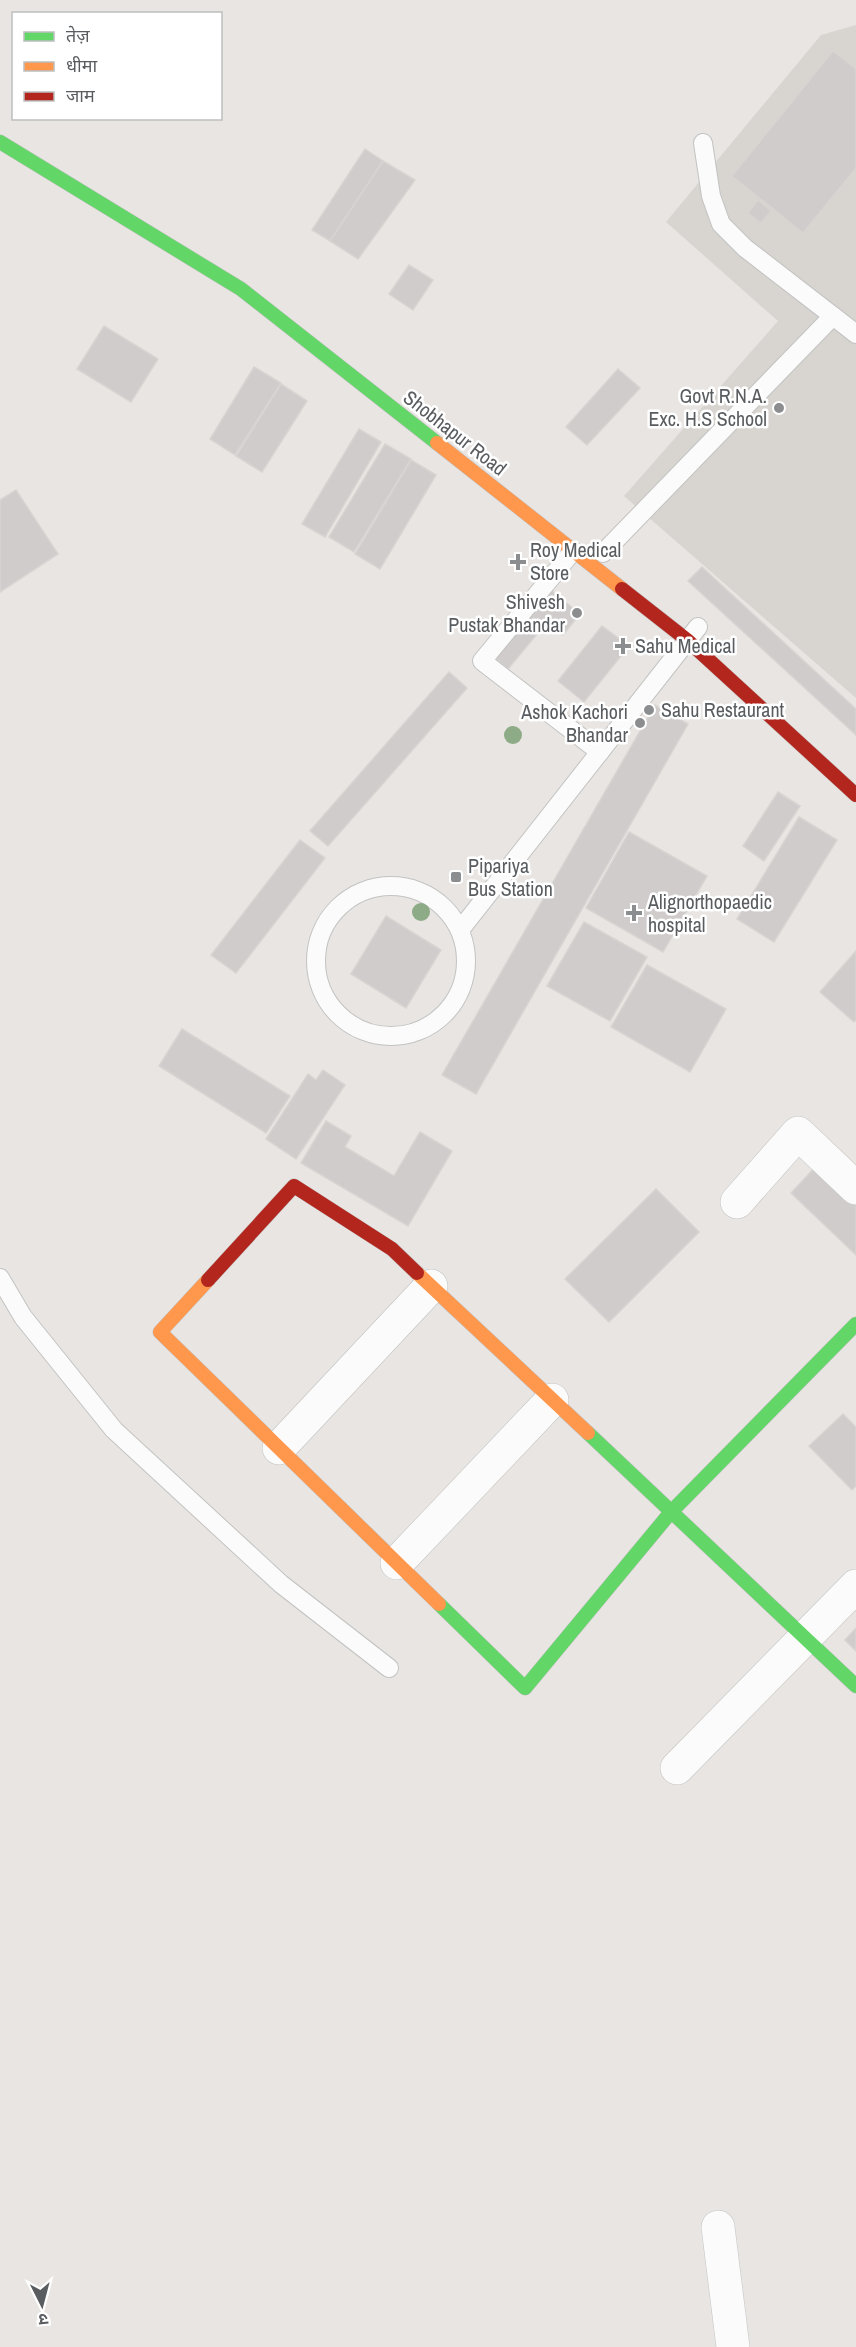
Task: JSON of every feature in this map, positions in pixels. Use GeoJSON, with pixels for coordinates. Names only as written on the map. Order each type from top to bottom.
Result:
{"type":"FeatureCollection","features":[{"type":"Feature","properties":{"kind":"street"},"geometry":{"type":"LineString","coordinates":[[0,126],[252,279]]}},
{"type":"Feature","properties":{"kind":"street","name":"Shobhapur Road"},"geometry":{"type":"LineString","coordinates":[[0,142],[241,289],[573,551],[695,630],[856,795]]}},
{"type":"Feature","properties":{"kind":"street"},"geometry":{"type":"LineString","coordinates":[[737,1202],[798,1133],[856,1188]]}},
{"type":"Feature","properties":{"kind":"street"},"geometry":{"type":"LineString","coordinates":[[856,1324],[671,1512],[525,1688],[160,1332],[294,1186],[392,1249],[671,1512],[805,1639],[856,1686]]}},
{"type":"Feature","properties":{"kind":"street"},"geometry":{"type":"LineString","coordinates":[[279,1448],[431,1286]]}},
{"type":"Feature","properties":{"kind":"street"},"geometry":{"type":"LineString","coordinates":[[397,1563],[552,1400]]}},
{"type":"Feature","properties":{"kind":"street"},"geometry":{"type":"LineString","coordinates":[[677,1768],[856,1586]]}},
{"type":"Feature","properties":{"kind":"street"},"geometry":{"type":"LineString","coordinates":[[718,2227],[733,2347]]}},
{"type":"Feature","properties":{"kind":"lane"},"geometry":{"type":"LineString","coordinates":[[702,143],[711,196],[721,224],[745,248],[856,334]]}},
{"type":"Feature","properties":{"kind":"lane"},"geometry":{"type":"LineString","coordinates":[[603,553],[833,316]]}},
{"type":"Feature","properties":{"kind":"lane"},"geometry":{"type":"LineString","coordinates":[[573,551],[482,661],[600,752]]}},
{"type":"Feature","properties":{"kind":"lane"},"geometry":{"type":"LineString","coordinates":[[460,930],[695,630]]}},
{"type":"Feature","properties":{"kind":"lane"},"geometry":{"type":"LineString","coordinates":[[378,887],[402,887],[425,894],[446,910],[460,930],[466,956],[464,981],[453,1004],[435,1023],[411,1034],[385,1036],[361,1030],[339,1016],[324,997],[316,975],[316,951],[323,928],[336,909],[356,895],[378,887]]}},
{"type":"Feature","properties":{"kind":"lane"},"geometry":{"type":"LineString","coordinates":[[0,1278],[23,1317],[114,1430],[281,1584],[389,1668]]}},
{"type":"Feature","properties":{"kind":"shaded area","name":"Govt R.N.A. Exc. H.S School"},"geometry":{"type":"Polygon","coordinates":[[[856,25],[856,698],[624,496],[778,321],[666,222],[821,35],[856,25]]]}},
{"type":"Feature","properties":{"kind":"building"},"geometry":{"type":"Polygon","coordinates":[[[833,51],[856,69],[856,168],[803,233],[732,176],[833,51]]]}},
{"type":"Feature","properties":{"kind":"building"},"geometry":{"type":"Polygon","coordinates":[[[365,149],[383,161],[330,241],[312,230],[365,149]]]}},
{"type":"Feature","properties":{"kind":"building"},"geometry":{"type":"Polygon","coordinates":[[[383,161],[415,180],[358,259],[330,241],[383,161]]]}},
{"type":"Feature","properties":{"kind":"building"},"geometry":{"type":"Polygon","coordinates":[[[758,200],[771,211],[761,223],[748,213],[758,200]]]}},
{"type":"Feature","properties":{"kind":"building"},"geometry":{"type":"Polygon","coordinates":[[[409,265],[433,280],[413,310],[389,294],[409,265]]]}},
{"type":"Feature","properties":{"kind":"building"},"geometry":{"type":"Polygon","coordinates":[[[104,326],[158,359],[131,402],[77,369],[104,326]]]}},
{"type":"Feature","properties":{"kind":"building"},"geometry":{"type":"Polygon","coordinates":[[[254,367],[281,383],[235,455],[210,439],[254,367]]]}},
{"type":"Feature","properties":{"kind":"building"},"geometry":{"type":"Polygon","coordinates":[[[618,369],[640,388],[587,445],[566,427],[618,369]]]}},
{"type":"Feature","properties":{"kind":"building"},"geometry":{"type":"Polygon","coordinates":[[[281,384],[307,401],[262,472],[236,456],[281,384]]]}},
{"type":"Feature","properties":{"kind":"building"},"geometry":{"type":"Polygon","coordinates":[[[359,429],[381,442],[325,537],[302,524],[359,429]]]}},
{"type":"Feature","properties":{"kind":"building"},"geometry":{"type":"Polygon","coordinates":[[[385,444],[411,459],[354,552],[329,537],[385,444]]]}},
{"type":"Feature","properties":{"kind":"building"},"geometry":{"type":"Polygon","coordinates":[[[411,460],[436,475],[380,569],[355,554],[411,460]]]}},
{"type":"Feature","properties":{"kind":"building"},"geometry":{"type":"Polygon","coordinates":[[[16,490],[58,554],[0,592],[0,500],[16,490]]]}},
{"type":"Feature","properties":{"kind":"building"},"geometry":{"type":"Polygon","coordinates":[[[702,567],[856,709],[856,735],[688,581],[702,567]]]}},
{"type":"Feature","properties":{"kind":"building"},"geometry":{"type":"Polygon","coordinates":[[[551,590],[580,614],[563,635],[547,622],[508,669],[495,658],[551,590]]]}},
{"type":"Feature","properties":{"kind":"building"},"geometry":{"type":"Polygon","coordinates":[[[602,626],[629,646],[584,702],[558,681],[602,626]]]}},
{"type":"Feature","properties":{"kind":"building"},"geometry":{"type":"Polygon","coordinates":[[[449,672],[467,688],[328,846],[310,831],[449,672]]]}},
{"type":"Feature","properties":{"kind":"building"},"geometry":{"type":"Polygon","coordinates":[[[655,705],[688,724],[476,1094],[442,1075],[655,705]]]}},
{"type":"Feature","properties":{"kind":"building"},"geometry":{"type":"Polygon","coordinates":[[[778,792],[800,806],[764,861],[743,846],[778,792]]]}},
{"type":"Feature","properties":{"kind":"building"},"geometry":{"type":"Polygon","coordinates":[[[799,817],[837,840],[774,942],[737,919],[799,817]]]}},
{"type":"Feature","properties":{"kind":"building"},"geometry":{"type":"Polygon","coordinates":[[[629,832],[707,876],[663,952],[586,908],[629,832]]]}},
{"type":"Feature","properties":{"kind":"building"},"geometry":{"type":"Polygon","coordinates":[[[300,840],[325,858],[236,973],[211,955],[300,840]]]}},
{"type":"Feature","properties":{"kind":"building"},"geometry":{"type":"Polygon","coordinates":[[[386,916],[441,950],[406,1008],[351,974],[386,916]]]}},
{"type":"Feature","properties":{"kind":"building"},"geometry":{"type":"Polygon","coordinates":[[[584,922],[647,957],[610,1021],[547,986],[584,922]]]}},
{"type":"Feature","properties":{"kind":"building"},"geometry":{"type":"Polygon","coordinates":[[[856,951],[856,1020],[854,1022],[820,992],[856,951]]]}},
{"type":"Feature","properties":{"kind":"building"},"geometry":{"type":"Polygon","coordinates":[[[647,965],[726,1009],[690,1072],[611,1027],[647,965]]]}},
{"type":"Feature","properties":{"kind":"building"},"geometry":{"type":"Polygon","coordinates":[[[182,1029],[290,1096],[266,1133],[159,1066],[182,1029]]]}},
{"type":"Feature","properties":{"kind":"building"},"geometry":{"type":"Polygon","coordinates":[[[323,1070],[345,1085],[296,1159],[266,1139],[308,1074],[316,1080],[323,1070]]]}},
{"type":"Feature","properties":{"kind":"building"},"geometry":{"type":"Polygon","coordinates":[[[326,1121],[351,1136],[345,1147],[394,1176],[420,1132],[452,1151],[408,1226],[301,1163],[326,1121]]]}},
{"type":"Feature","properties":{"kind":"building"},"geometry":{"type":"Polygon","coordinates":[[[818,1164],[856,1201],[856,1255],[791,1193],[818,1164]]]}},
{"type":"Feature","properties":{"kind":"building"},"geometry":{"type":"Polygon","coordinates":[[[656,1189],[699,1232],[609,1322],[565,1279],[656,1189]]]}},
{"type":"Feature","properties":{"kind":"building"},"geometry":{"type":"Polygon","coordinates":[[[843,1414],[856,1427],[856,1486],[852,1490],[809,1446],[843,1414]]]}},
{"type":"Feature","properties":{"kind":"building"},"geometry":{"type":"Polygon","coordinates":[[[856,1628],[856,1651],[845,1640],[856,1628]]]}},
{"type":"Feature","properties":{"kind":"traffic: fast"},"geometry":{"type":"LineString","coordinates":[[0,142],[241,289],[437,443]]}},
{"type":"Feature","properties":{"kind":"traffic: fast"},"geometry":{"type":"LineString","coordinates":[[439,1604],[525,1688],[671,1512],[856,1324]]}},
{"type":"Feature","properties":{"kind":"traffic: fast"},"geometry":{"type":"LineString","coordinates":[[588,1433],[856,1686]]}},
{"type":"Feature","properties":{"kind":"traffic: slow"},"geometry":{"type":"LineString","coordinates":[[437,443],[622,589]]}},
{"type":"Feature","properties":{"kind":"traffic: slow"},"geometry":{"type":"LineString","coordinates":[[417,1273],[588,1433]]}},
{"type":"Feature","properties":{"kind":"traffic: slow"},"geometry":{"type":"LineString","coordinates":[[208,1280],[160,1332],[439,1604]]}},
{"type":"Feature","properties":{"kind":"traffic: jam"},"geometry":{"type":"LineString","coordinates":[[622,589],[687,640],[856,795]]}},
{"type":"Feature","properties":{"kind":"traffic: jam"},"geometry":{"type":"LineString","coordinates":[[208,1280],[294,1186],[392,1249],[417,1273]]}},
{"type":"Feature","properties":{"kind":"place","name":"Govt R.N.A. Exc. H.S School"},"geometry":{"type":"Point","coordinates":[779,408]}},
{"type":"Feature","properties":{"kind":"place","name":"Roy Medical Store"},"geometry":{"type":"Point","coordinates":[518,562]}},
{"type":"Feature","properties":{"kind":"place","name":"Shivesh Pustak Bhandar"},"geometry":{"type":"Point","coordinates":[577,613]}},
{"type":"Feature","properties":{"kind":"place","name":"Sahu Medical"},"geometry":{"type":"Point","coordinates":[623,646]}},
{"type":"Feature","properties":{"kind":"place","name":"Sahu Restaurant"},"geometry":{"type":"Point","coordinates":[649,710]}},
{"type":"Feature","properties":{"kind":"place","name":"Ashok Kachori Bhandar"},"geometry":{"type":"Point","coordinates":[640,723]}},
{"type":"Feature","properties":{"kind":"place","name":"Pipariya Bus Station"},"geometry":{"type":"Point","coordinates":[456,877]}},
{"type":"Feature","properties":{"kind":"place","name":"Alignorthopaedic hospital"},"geometry":{"type":"Point","coordinates":[634,913]}}]}
